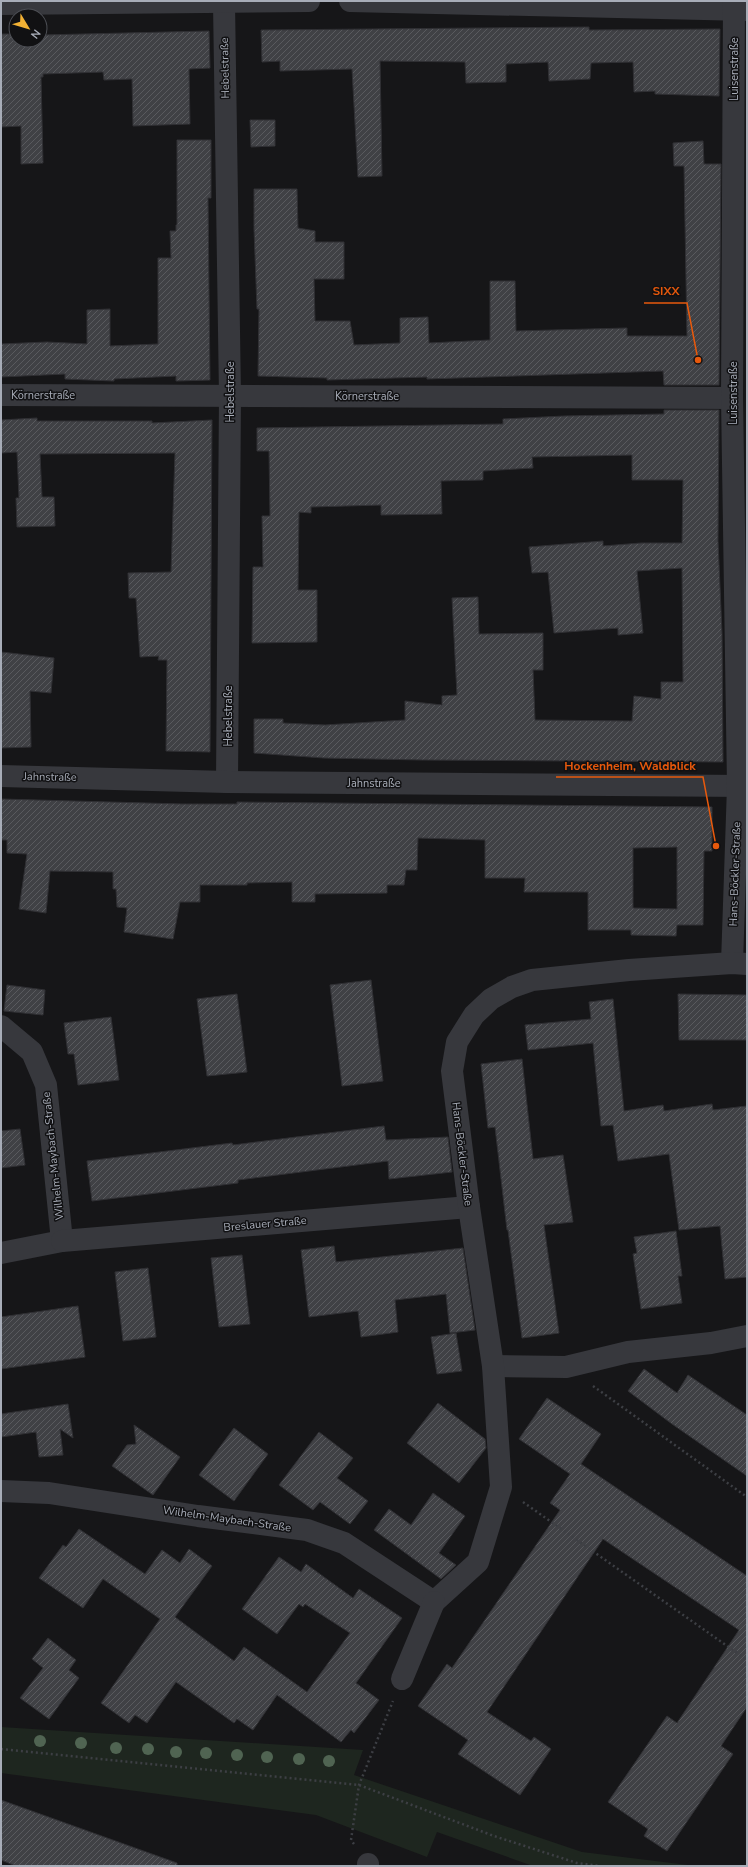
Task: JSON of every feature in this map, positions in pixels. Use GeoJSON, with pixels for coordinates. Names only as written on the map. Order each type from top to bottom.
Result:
{"type":"FeatureCollection","features":[{"type":"Feature","properties":{"kind":"street"},"geometry":{"type":"LineString","coordinates":[[1,4],[309,1]]}},
{"type":"Feature","properties":{"kind":"street"},"geometry":{"type":"LineString","coordinates":[[350,1],[739,7]]}},
{"type":"Feature","properties":{"kind":"street","name":"Hebelstraße"},"geometry":{"type":"LineString","coordinates":[[224,3],[230,396],[227,782]]}},
{"type":"Feature","properties":{"kind":"street","name":"Luisenstraße"},"geometry":{"type":"LineString","coordinates":[[739,7],[732,398],[743,786]]}},
{"type":"Feature","properties":{"kind":"street","name":"Körnerstraße"},"geometry":{"type":"LineString","coordinates":[[1,394],[732,398]]}},
{"type":"Feature","properties":{"kind":"street","name":"Jahnstraße"},"geometry":{"type":"LineString","coordinates":[[1,776],[227,782],[743,786]]}},
{"type":"Feature","properties":{"kind":"street","name":"Hans-Böckler-Straße"},"geometry":{"type":"LineString","coordinates":[[434,1602],[478,1562],[501,1487],[493,1366],[469,1207],[452,1071],[457,1042],[474,1015],[496,996],[512,987],[532,980],[629,970],[740,963],[743,786]]}},
{"type":"Feature","properties":{"kind":"street","name":"Wilhelm-Maybach-Straße"},"geometry":{"type":"LineString","coordinates":[[1,1026],[32,1052],[46,1085],[62,1241]]}},
{"type":"Feature","properties":{"kind":"street","name":"Breslauer Straße"},"geometry":{"type":"LineString","coordinates":[[62,1241],[469,1207]]}},
{"type":"Feature","properties":{"kind":"street"},"geometry":{"type":"LineString","coordinates":[[1,1253],[62,1241]]}},
{"type":"Feature","properties":{"kind":"street"},"geometry":{"type":"LineString","coordinates":[[493,1366],[566,1367],[628,1352],[711,1343],[747,1336]]}},
{"type":"Feature","properties":{"kind":"street","name":"Wilhelm-Maybach-Straße"},"geometry":{"type":"LineString","coordinates":[[1,1491],[49,1493],[198,1516],[307,1530],[344,1543],[434,1602]]}},
{"type":"Feature","properties":{"kind":"street"},"geometry":{"type":"LineString","coordinates":[[402,1679],[434,1602]]}},
{"type":"Feature","properties":{"kind":"path"},"geometry":{"type":"LineString","coordinates":[[566,1367],[747,1497]]}},
{"type":"Feature","properties":{"kind":"path"},"geometry":{"type":"LineString","coordinates":[[501,1487],[747,1660]]}},
{"type":"Feature","properties":{"kind":"path"},"geometry":{"type":"LineString","coordinates":[[368,1865],[351,1840],[359,1785],[402,1679]]}},
{"type":"Feature","properties":{"kind":"path"},"geometry":{"type":"LineString","coordinates":[[1,1749],[359,1785],[494,1836],[577,1863],[600,1866]]}},
{"type":"Feature","properties":{"kind":"shaded area"},"geometry":{"type":"Polygon","coordinates":[[[1,1727],[363,1750],[354,1775],[582,1852],[696,1866],[533,1866],[437,1832],[427,1857],[316,1815],[1,1773],[1,1727]]]}},
{"type":"Feature","properties":{"kind":"building"},"geometry":{"type":"Polygon","coordinates":[[[589,27],[589,30],[720,29],[719,96],[655,94],[655,91],[634,92],[633,62],[591,63],[590,79],[549,81],[548,62],[506,64],[506,82],[466,83],[465,62],[380,61],[382,176],[358,177],[352,69],[280,71],[280,61],[262,62],[261,30],[589,27]]]}},
{"type":"Feature","properties":{"kind":"building"},"geometry":{"type":"Polygon","coordinates":[[[209,31],[210,68],[189,69],[190,124],[133,126],[132,79],[104,80],[103,72],[43,74],[43,77],[41,77],[43,163],[21,164],[21,126],[1,127],[1,34],[8,34],[8,48],[48,48],[48,35],[209,31]]]}},
{"type":"Feature","properties":{"kind":"building"},"geometry":{"type":"Polygon","coordinates":[[[250,120],[275,120],[275,146],[251,147],[250,120]]]}},
{"type":"Feature","properties":{"kind":"building"},"geometry":{"type":"Polygon","coordinates":[[[177,140],[211,140],[211,198],[208,198],[210,380],[176,381],[176,376],[114,379],[114,381],[65,379],[65,374],[1,377],[1,344],[47,342],[87,344],[87,310],[110,309],[110,346],[158,344],[158,258],[171,258],[170,231],[176,231],[177,225],[177,140]]]}},
{"type":"Feature","properties":{"kind":"building"},"geometry":{"type":"Polygon","coordinates":[[[703,141],[704,164],[721,164],[719,385],[664,385],[663,371],[427,379],[427,377],[327,380],[327,378],[258,376],[259,309],[257,309],[254,189],[297,189],[298,228],[315,231],[315,242],[344,242],[344,279],[314,279],[315,321],[350,321],[354,345],[400,343],[400,318],[428,317],[429,343],[490,340],[490,281],[515,281],[516,331],[627,328],[627,336],[687,336],[684,166],[674,166],[673,143],[703,141]]]}},
{"type":"Feature","properties":{"kind":"building"},"geometry":{"type":"Polygon","coordinates":[[[664,410],[719,410],[718,541],[722,633],[723,762],[422,760],[324,758],[254,753],[254,719],[283,719],[283,723],[325,725],[405,720],[405,701],[442,705],[442,696],[457,695],[452,598],[478,597],[479,634],[543,633],[543,670],[533,670],[535,720],[632,721],[634,696],[661,699],[661,682],[683,682],[682,568],[637,571],[643,633],[618,635],[618,628],[554,633],[548,572],[532,573],[529,547],[603,541],[603,546],[641,543],[682,543],[683,480],[632,480],[632,455],[532,457],[533,468],[483,471],[483,480],[441,481],[442,514],[381,515],[381,505],[311,507],[311,513],[299,512],[298,590],[317,590],[317,642],[252,643],[253,567],[263,567],[262,516],[270,516],[269,451],[257,451],[257,428],[503,424],[503,419],[664,414],[664,410]]]}},
{"type":"Feature","properties":{"kind":"building"},"geometry":{"type":"Polygon","coordinates":[[[37,418],[37,421],[152,421],[152,423],[212,420],[210,752],[166,751],[167,660],[158,660],[159,656],[140,657],[136,598],[129,598],[128,573],[171,572],[175,453],[40,454],[42,497],[54,497],[55,526],[17,527],[16,498],[19,498],[17,452],[1,453],[1,420],[37,418]]]}},
{"type":"Feature","properties":{"kind":"building"},"geometry":{"type":"Polygon","coordinates":[[[1,652],[54,658],[51,693],[30,691],[31,747],[1,748],[1,652]]]}},
{"type":"Feature","properties":{"kind":"building"},"geometry":{"type":"Polygon","coordinates":[[[1,799],[182,804],[237,804],[237,802],[712,807],[712,851],[704,851],[703,925],[677,925],[676,936],[631,935],[631,930],[588,930],[588,892],[524,892],[525,878],[485,878],[485,840],[418,838],[417,870],[406,870],[404,885],[387,885],[387,893],[315,894],[315,902],[292,902],[292,882],[247,883],[247,885],[200,885],[200,902],[180,902],[173,939],[124,932],[127,908],[117,907],[116,889],[113,889],[113,872],[50,871],[46,913],[19,909],[27,854],[7,853],[7,840],[1,840],[1,799]],[[677,847],[633,848],[633,908],[677,909],[677,847]]]}},
{"type":"Feature","properties":{"kind":"building"},"geometry":{"type":"Polygon","coordinates":[[[371,980],[383,1081],[342,1086],[330,985],[371,980]]]}},
{"type":"Feature","properties":{"kind":"building"},"geometry":{"type":"Polygon","coordinates":[[[7,985],[45,990],[43,1015],[4,1011],[7,985]]]}},
{"type":"Feature","properties":{"kind":"building"},"geometry":{"type":"Polygon","coordinates":[[[237,994],[247,1072],[207,1076],[197,999],[237,994]]]}},
{"type":"Feature","properties":{"kind":"building"},"geometry":{"type":"Polygon","coordinates":[[[678,994],[747,995],[747,1040],[679,1040],[678,994]]]}},
{"type":"Feature","properties":{"kind":"building"},"geometry":{"type":"Polygon","coordinates":[[[613,999],[624,1111],[663,1105],[664,1111],[712,1104],[713,1110],[747,1106],[747,1277],[725,1279],[720,1226],[679,1230],[669,1154],[618,1161],[613,1125],[601,1126],[593,1043],[528,1050],[525,1025],[591,1019],[589,1002],[613,999]]]}},
{"type":"Feature","properties":{"kind":"building"},"geometry":{"type":"Polygon","coordinates":[[[111,1017],[119,1080],[78,1085],[74,1054],[68,1054],[64,1023],[111,1017]]]}},
{"type":"Feature","properties":{"kind":"building"},"geometry":{"type":"Polygon","coordinates":[[[522,1059],[533,1159],[563,1155],[573,1222],[544,1225],[559,1333],[522,1338],[495,1127],[488,1128],[481,1064],[522,1059]]]}},
{"type":"Feature","properties":{"kind":"building"},"geometry":{"type":"Polygon","coordinates":[[[384,1126],[386,1140],[448,1137],[452,1172],[389,1179],[388,1161],[238,1180],[238,1183],[92,1201],[87,1161],[384,1126]]]}},
{"type":"Feature","properties":{"kind":"building"},"geometry":{"type":"Polygon","coordinates":[[[20,1129],[25,1165],[1,1168],[1,1131],[20,1129]]]}},
{"type":"Feature","properties":{"kind":"building"},"geometry":{"type":"Polygon","coordinates":[[[676,1231],[682,1276],[678,1276],[682,1303],[641,1309],[633,1254],[637,1253],[634,1237],[676,1231]]]}},
{"type":"Feature","properties":{"kind":"building"},"geometry":{"type":"Polygon","coordinates":[[[334,1246],[336,1262],[463,1248],[475,1330],[450,1333],[446,1294],[395,1300],[398,1332],[361,1337],[358,1311],[309,1317],[301,1250],[334,1246]]]}},
{"type":"Feature","properties":{"kind":"building"},"geometry":{"type":"Polygon","coordinates":[[[242,1255],[250,1324],[219,1327],[211,1258],[242,1255]]]}},
{"type":"Feature","properties":{"kind":"building"},"geometry":{"type":"Polygon","coordinates":[[[148,1268],[156,1337],[123,1341],[115,1272],[148,1268]]]}},
{"type":"Feature","properties":{"kind":"building"},"geometry":{"type":"Polygon","coordinates":[[[78,1306],[85,1357],[1,1369],[1,1317],[78,1306]]]}},
{"type":"Feature","properties":{"kind":"building"},"geometry":{"type":"Polygon","coordinates":[[[456,1333],[462,1371],[437,1374],[431,1337],[456,1333]]]}},
{"type":"Feature","properties":{"kind":"building"},"geometry":{"type":"Polygon","coordinates":[[[644,1369],[677,1393],[688,1375],[747,1415],[747,1476],[672,1424],[628,1391],[644,1369]]]}},
{"type":"Feature","properties":{"kind":"building"},"geometry":{"type":"Polygon","coordinates":[[[547,1398],[601,1434],[581,1464],[747,1576],[747,1707],[721,1746],[733,1754],[667,1851],[644,1836],[648,1829],[608,1802],[667,1716],[677,1723],[739,1630],[603,1539],[487,1712],[531,1741],[534,1737],[551,1749],[520,1795],[458,1754],[468,1740],[418,1706],[447,1664],[452,1668],[560,1510],[550,1503],[570,1474],[519,1439],[547,1398]]]}},
{"type":"Feature","properties":{"kind":"building"},"geometry":{"type":"Polygon","coordinates":[[[438,1403],[485,1439],[486,1448],[459,1483],[407,1443],[438,1403]]]}},
{"type":"Feature","properties":{"kind":"building"},"geometry":{"type":"Polygon","coordinates":[[[68,1404],[73,1438],[60,1429],[63,1455],[39,1457],[36,1432],[1,1437],[1,1414],[68,1404]]]}},
{"type":"Feature","properties":{"kind":"building"},"geometry":{"type":"Polygon","coordinates":[[[134,1425],[180,1457],[153,1495],[112,1466],[127,1445],[136,1444],[134,1425]]]}},
{"type":"Feature","properties":{"kind":"building"},"geometry":{"type":"Polygon","coordinates":[[[234,1428],[268,1454],[234,1501],[199,1475],[234,1428]]]}},
{"type":"Feature","properties":{"kind":"building"},"geometry":{"type":"Polygon","coordinates":[[[319,1432],[353,1458],[337,1478],[368,1501],[350,1524],[320,1502],[313,1510],[279,1485],[319,1432]]]}},
{"type":"Feature","properties":{"kind":"building"},"geometry":{"type":"Polygon","coordinates":[[[433,1493],[465,1516],[439,1553],[456,1565],[441,1579],[374,1530],[389,1509],[411,1525],[433,1493]]]}},
{"type":"Feature","properties":{"kind":"building"},"geometry":{"type":"Polygon","coordinates":[[[79,1529],[145,1574],[162,1550],[180,1563],[189,1549],[212,1566],[175,1617],[234,1661],[244,1647],[307,1692],[350,1633],[305,1604],[303,1607],[299,1604],[277,1634],[242,1609],[279,1557],[301,1572],[306,1564],[353,1598],[359,1589],[402,1618],[356,1683],[379,1700],[354,1733],[351,1730],[341,1742],[277,1695],[253,1730],[237,1719],[234,1723],[176,1682],[147,1723],[135,1715],[129,1723],[101,1703],[160,1619],[103,1579],[83,1608],[39,1578],[63,1545],[66,1547],[79,1529]]]}},
{"type":"Feature","properties":{"kind":"building"},"geometry":{"type":"Polygon","coordinates":[[[48,1638],[76,1660],[69,1670],[79,1678],[49,1719],[20,1698],[43,1668],[32,1659],[48,1638]]]}},
{"type":"Feature","properties":{"kind":"building"},"geometry":{"type":"Polygon","coordinates":[[[1,1800],[177,1863],[177,1866],[16,1866],[1,1860],[1,1800]]]}},
{"type":"Feature","properties":{"kind":"place","name":"SIXX"},"geometry":{"type":"Point","coordinates":[698,360]}},
{"type":"Feature","properties":{"kind":"place","name":"Hockenheim, Waldblick"},"geometry":{"type":"Point","coordinates":[716,846]}}]}
